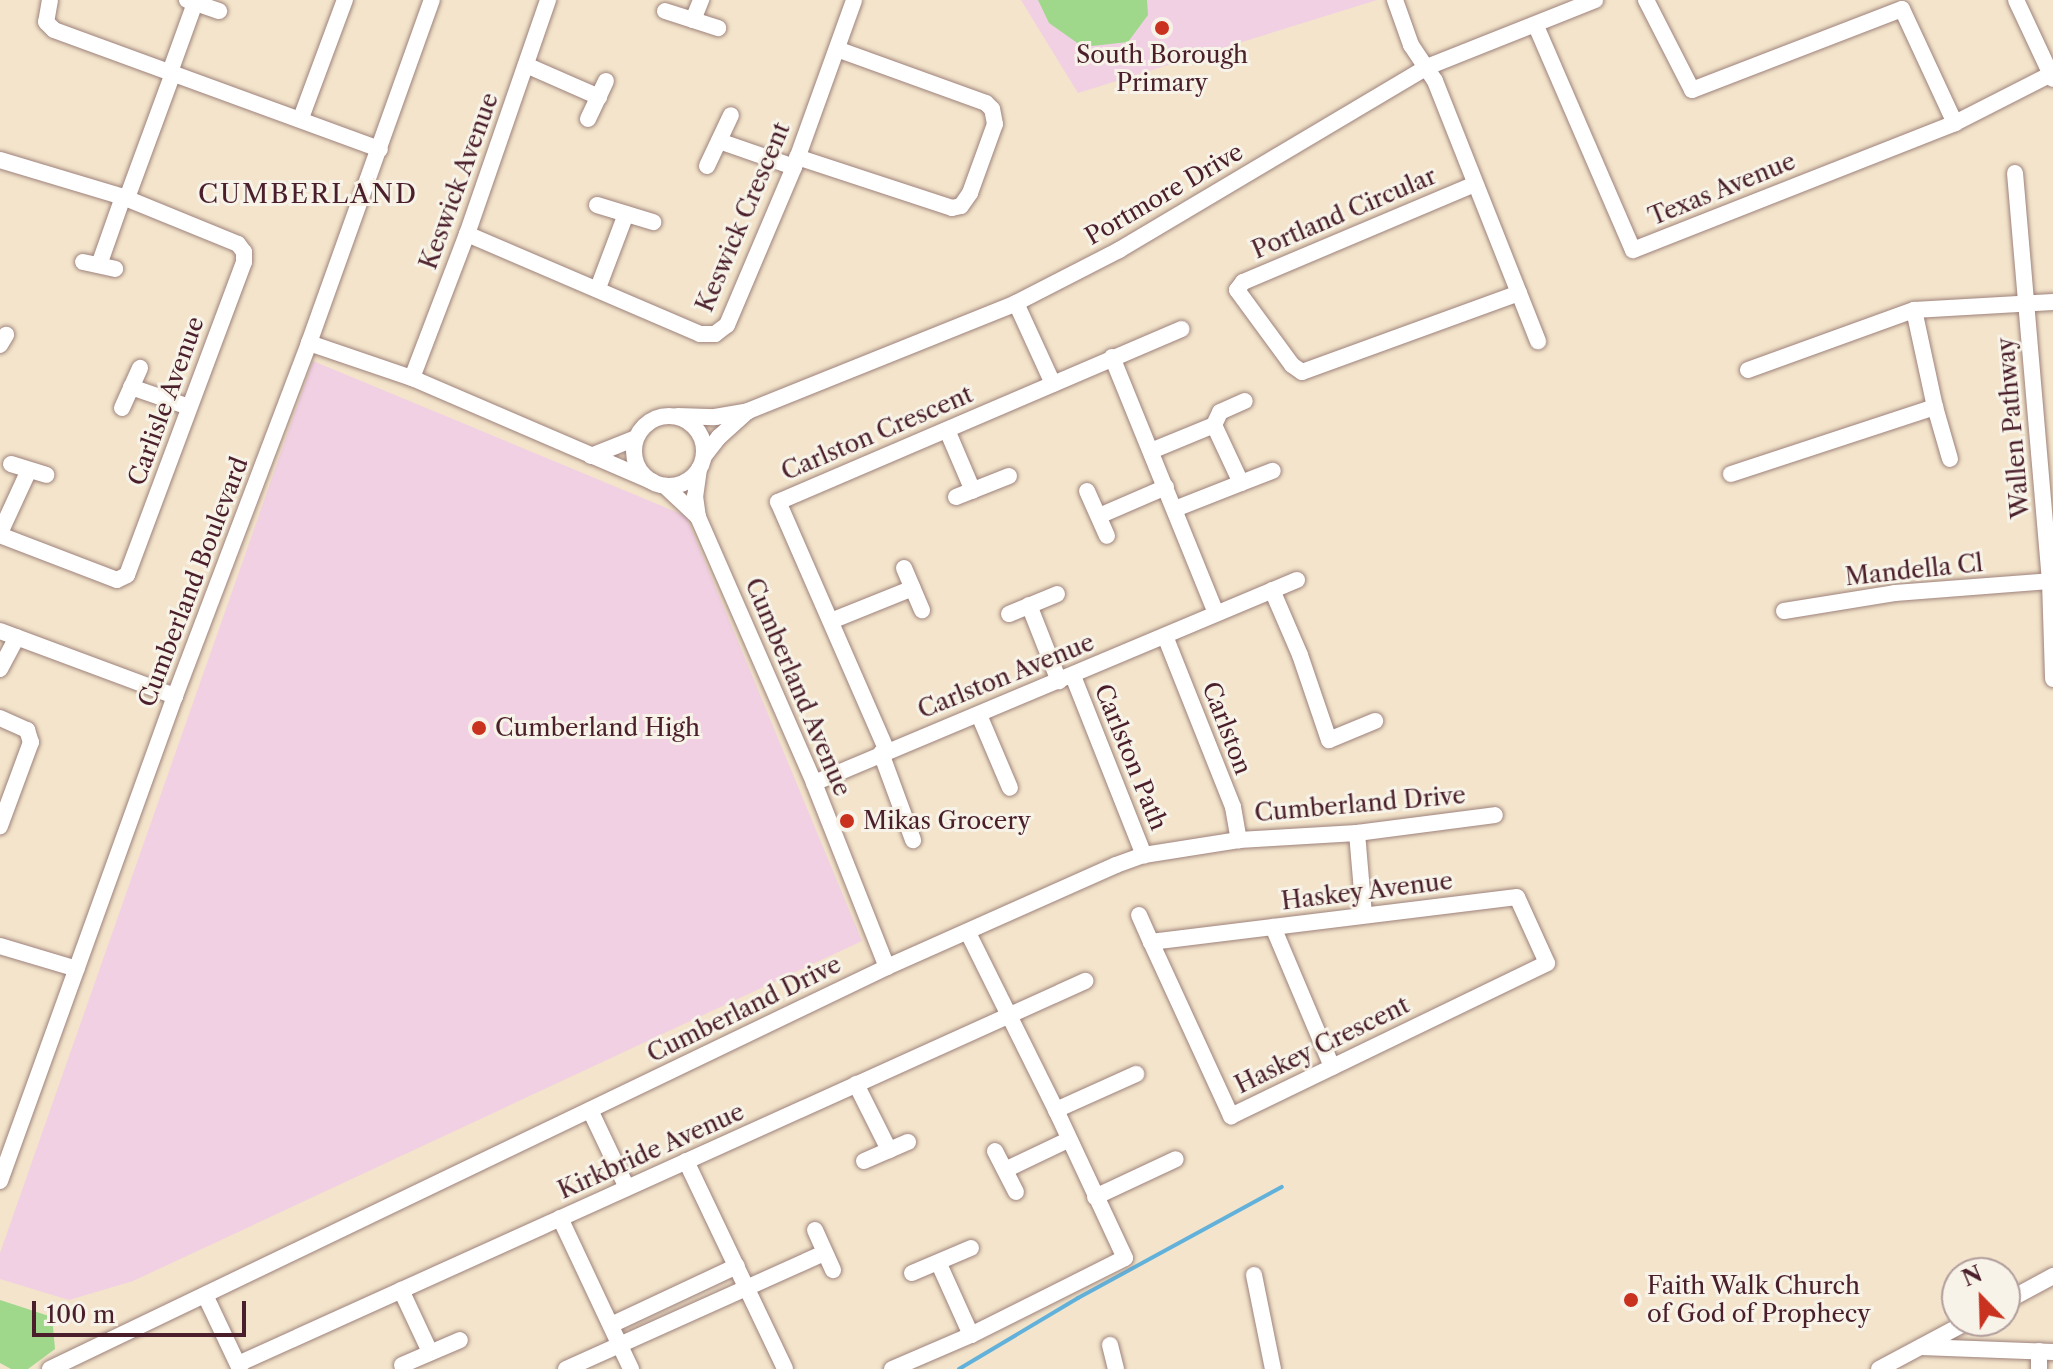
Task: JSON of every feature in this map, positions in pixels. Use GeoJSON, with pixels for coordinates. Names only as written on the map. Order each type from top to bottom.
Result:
{"type":"FeatureCollection","features":[{"type":"Feature","properties":{"kind":"street"},"geometry":{"type":"LineString","coordinates":[[50,0],[45,13],[49,27],[380,149]]}},
{"type":"Feature","properties":{"kind":"street"},"geometry":{"type":"LineString","coordinates":[[301,118],[345,0]]}},
{"type":"Feature","properties":{"kind":"street","name":"Cumberland Boulevard"},"geometry":{"type":"LineString","coordinates":[[0,1181],[432,0]]}},
{"type":"Feature","properties":{"kind":"street","name":"Keswick Avenue"},"geometry":{"type":"LineString","coordinates":[[412,378],[467,234],[548,0]]}},
{"type":"Feature","properties":{"kind":"street"},"geometry":{"type":"LineString","coordinates":[[693,20],[701,0]]}},
{"type":"Feature","properties":{"kind":"street","name":"Keswick Crescent"},"geometry":{"type":"LineString","coordinates":[[467,234],[700,334],[715,334],[727,325],[796,162],[854,0]]}},
{"type":"Feature","properties":{"kind":"street"},"geometry":{"type":"LineString","coordinates":[[1395,0],[1411,45],[1427,67],[1538,341]]}},
{"type":"Feature","properties":{"kind":"street","name":"Portmore Drive"},"geometry":{"type":"LineString","coordinates":[[678,416],[715,417],[748,411],[1016,303],[1119,250],[1427,67],[1595,0]]}},
{"type":"Feature","properties":{"kind":"street"},"geometry":{"type":"LineString","coordinates":[[1646,0],[1692,90],[1902,9],[1955,123]]}},
{"type":"Feature","properties":{"kind":"street"},"geometry":{"type":"LineString","coordinates":[[2016,0],[2052,76]]}},
{"type":"Feature","properties":{"kind":"street"},"geometry":{"type":"LineString","coordinates":[[99,266],[171,72],[191,2],[219,11]]}},
{"type":"Feature","properties":{"kind":"street"},"geometry":{"type":"LineString","coordinates":[[665,11],[718,28]]}},
{"type":"Feature","properties":{"kind":"street","name":"Texas Avenue"},"geometry":{"type":"LineString","coordinates":[[1536,26],[1633,250],[1955,123],[2052,76]]}},
{"type":"Feature","properties":{"kind":"street"},"geometry":{"type":"LineString","coordinates":[[719,141],[952,208],[961,206],[970,193],[995,124],[992,109],[977,100],[837,49]]}},
{"type":"Feature","properties":{"kind":"street"},"geometry":{"type":"LineString","coordinates":[[526,65],[599,97]]}},
{"type":"Feature","properties":{"kind":"street"},"geometry":{"type":"LineString","coordinates":[[588,119],[606,81]]}},
{"type":"Feature","properties":{"kind":"street"},"geometry":{"type":"LineString","coordinates":[[707,166],[731,115]]}},
{"type":"Feature","properties":{"kind":"street"},"geometry":{"type":"LineString","coordinates":[[0,160],[125,198]]}},
{"type":"Feature","properties":{"kind":"street","name":"Wallen Pathway"},"geometry":{"type":"LineString","coordinates":[[2015,173],[2050,581],[2053,679]]}},
{"type":"Feature","properties":{"kind":"street","name":"Portland Circular"},"geometry":{"type":"LineString","coordinates":[[1475,184],[1243,282],[1237,290],[1292,365],[1302,372],[1519,293]]}},
{"type":"Feature","properties":{"kind":"street","name":"Carlisle Avenue"},"geometry":{"type":"LineString","coordinates":[[0,534],[117,580],[127,575],[244,262],[244,252],[238,244],[125,198]]}},
{"type":"Feature","properties":{"kind":"street"},"geometry":{"type":"LineString","coordinates":[[597,205],[653,222]]}},
{"type":"Feature","properties":{"kind":"street"},"geometry":{"type":"LineString","coordinates":[[598,288],[626,214]]}},
{"type":"Feature","properties":{"kind":"street"},"geometry":{"type":"LineString","coordinates":[[1748,370],[1914,310],[2025,301],[2053,302]]}},
{"type":"Feature","properties":{"kind":"street"},"geometry":{"type":"LineString","coordinates":[[1016,303],[1053,384]]}},
{"type":"Feature","properties":{"kind":"street"},"geometry":{"type":"LineString","coordinates":[[1914,310],[1950,459]]}},
{"type":"Feature","properties":{"kind":"street","name":"Carlston Crescent"},"geometry":{"type":"LineString","coordinates":[[913,840],[884,752],[778,502],[1181,329]]}},
{"type":"Feature","properties":{"kind":"street","name":"Cumberland Avenue"},"geometry":{"type":"LineString","coordinates":[[309,343],[412,378],[659,484],[698,517]]}},
{"type":"Feature","properties":{"kind":"street"},"geometry":{"type":"LineString","coordinates":[[1112,357],[1215,611]]}},
{"type":"Feature","properties":{"kind":"street"},"geometry":{"type":"LineString","coordinates":[[122,408],[140,368]]}},
{"type":"Feature","properties":{"kind":"street"},"geometry":{"type":"LineString","coordinates":[[131,387],[189,407]]}},
{"type":"Feature","properties":{"kind":"street"},"geometry":{"type":"LineString","coordinates":[[1151,451],[1214,425],[1220,412],[1245,401]]}},
{"type":"Feature","properties":{"kind":"street"},"geometry":{"type":"LineString","coordinates":[[1731,474],[1935,407]]}},
{"type":"Feature","properties":{"kind":"street","name":"Portmore Drive"},"geometry":{"type":"LineString","coordinates":[[702,463],[719,437],[748,411]]}},
{"type":"Feature","properties":{"kind":"street"},"geometry":{"type":"LineString","coordinates":[[591,456],[636,438],[653,419],[678,416],[699,431],[702,463],[678,485],[659,484],[636,463],[636,438]]}},
{"type":"Feature","properties":{"kind":"street"},"geometry":{"type":"LineString","coordinates":[[1214,425],[1241,483]]}},
{"type":"Feature","properties":{"kind":"street"},"geometry":{"type":"LineString","coordinates":[[947,430],[973,491]]}},
{"type":"Feature","properties":{"kind":"street","name":"Cumberland Avenue"},"geometry":{"type":"LineString","coordinates":[[702,463],[695,496],[698,517],[814,783],[887,967]]}},
{"type":"Feature","properties":{"kind":"street"},"geometry":{"type":"LineString","coordinates":[[0,534],[38,472],[11,464]]}},
{"type":"Feature","properties":{"kind":"street"},"geometry":{"type":"LineString","coordinates":[[1175,509],[1273,471]]}},
{"type":"Feature","properties":{"kind":"street"},"geometry":{"type":"LineString","coordinates":[[956,497],[1009,476]]}},
{"type":"Feature","properties":{"kind":"street"},"geometry":{"type":"LineString","coordinates":[[1099,516],[1166,487]]}},
{"type":"Feature","properties":{"kind":"street"},"geometry":{"type":"LineString","coordinates":[[1087,491],[1107,536]]}},
{"type":"Feature","properties":{"kind":"street"},"geometry":{"type":"LineString","coordinates":[[904,568],[922,610]]}},
{"type":"Feature","properties":{"kind":"street","name":"Carlston Avenue"},"geometry":{"type":"LineString","coordinates":[[814,783],[1165,636],[1215,611],[1297,580]]}},
{"type":"Feature","properties":{"kind":"street","name":"Mandella Cl"},"geometry":{"type":"LineString","coordinates":[[1784,611],[1895,593],[2050,581]]}},
{"type":"Feature","properties":{"kind":"street"},"geometry":{"type":"LineString","coordinates":[[831,621],[913,588]]}},
{"type":"Feature","properties":{"kind":"street"},"geometry":{"type":"LineString","coordinates":[[1272,590],[1300,655],[1329,740],[1375,721]]}},
{"type":"Feature","properties":{"kind":"street"},"geometry":{"type":"LineString","coordinates":[[1009,614],[1057,594]]}},
{"type":"Feature","properties":{"kind":"street","name":"Carlston Path"},"geometry":{"type":"LineString","coordinates":[[1029,605],[1066,678],[1144,855]]}},
{"type":"Feature","properties":{"kind":"street"},"geometry":{"type":"LineString","coordinates":[[0,631],[175,696]]}},
{"type":"Feature","properties":{"kind":"street","name":"Carlston"},"geometry":{"type":"LineString","coordinates":[[1165,636],[1233,807],[1239,840]]}},
{"type":"Feature","properties":{"kind":"street"},"geometry":{"type":"LineString","coordinates":[[0,669],[17,637]]}},
{"type":"Feature","properties":{"kind":"street"},"geometry":{"type":"LineString","coordinates":[[979,715],[1010,788]]}},
{"type":"Feature","properties":{"kind":"street"},"geometry":{"type":"LineString","coordinates":[[0,718],[22,727],[31,736],[0,826]]}},
{"type":"Feature","properties":{"kind":"street","name":"Cumberland Drive"},"geometry":{"type":"LineString","coordinates":[[50,1369],[887,967],[1144,855],[1239,840],[1357,833],[1495,815]]}},
{"type":"Feature","properties":{"kind":"street"},"geometry":{"type":"LineString","coordinates":[[1357,833],[1364,915]]}},
{"type":"Feature","properties":{"kind":"street","name":"Haskey Avenue"},"geometry":{"type":"LineString","coordinates":[[1151,942],[1517,897],[1547,963]]}},
{"type":"Feature","properties":{"kind":"street","name":"Haskey Crescent"},"geometry":{"type":"LineString","coordinates":[[1139,915],[1231,1116],[1547,963]]}},
{"type":"Feature","properties":{"kind":"street"},"geometry":{"type":"LineString","coordinates":[[1273,927],[1332,1067]]}},
{"type":"Feature","properties":{"kind":"street"},"geometry":{"type":"LineString","coordinates":[[892,1369],[971,1335],[1125,1258],[968,933]]}},
{"type":"Feature","properties":{"kind":"street"},"geometry":{"type":"LineString","coordinates":[[0,946],[77,969]]}},
{"type":"Feature","properties":{"kind":"street","name":"Kirkbride Avenue"},"geometry":{"type":"LineString","coordinates":[[239,1367],[401,1290],[1085,981]]}},
{"type":"Feature","properties":{"kind":"street"},"geometry":{"type":"LineString","coordinates":[[1056,1110],[1136,1074]]}},
{"type":"Feature","properties":{"kind":"street"},"geometry":{"type":"LineString","coordinates":[[856,1084],[889,1150]]}},
{"type":"Feature","properties":{"kind":"street"},"geometry":{"type":"LineString","coordinates":[[590,1110],[627,1188]]}},
{"type":"Feature","properties":{"kind":"street"},"geometry":{"type":"LineString","coordinates":[[1005,1170],[1068,1140]]}},
{"type":"Feature","properties":{"kind":"street"},"geometry":{"type":"LineString","coordinates":[[864,1161],[908,1142]]}},
{"type":"Feature","properties":{"kind":"street"},"geometry":{"type":"LineString","coordinates":[[995,1151],[1016,1192]]}},
{"type":"Feature","properties":{"kind":"street"},"geometry":{"type":"LineString","coordinates":[[1095,1197],[1176,1159]]}},
{"type":"Feature","properties":{"kind":"street"},"geometry":{"type":"LineString","coordinates":[[686,1161],[785,1369]]}},
{"type":"Feature","properties":{"kind":"street"},"geometry":{"type":"LineString","coordinates":[[560,1218],[631,1369]]}},
{"type":"Feature","properties":{"kind":"street"},"geometry":{"type":"LineString","coordinates":[[815,1230],[833,1270]]}},
{"type":"Feature","properties":{"kind":"street"},"geometry":{"type":"LineString","coordinates":[[912,1273],[971,1248]]}},
{"type":"Feature","properties":{"kind":"street"},"geometry":{"type":"LineString","coordinates":[[566,1369],[824,1253]]}},
{"type":"Feature","properties":{"kind":"street"},"geometry":{"type":"LineString","coordinates":[[939,1264],[971,1335]]}},
{"type":"Feature","properties":{"kind":"street"},"geometry":{"type":"LineString","coordinates":[[611,1325],[737,1266]]}},
{"type":"Feature","properties":{"kind":"street"},"geometry":{"type":"LineString","coordinates":[[1254,1275],[1273,1369]]}},
{"type":"Feature","properties":{"kind":"street"},"geometry":{"type":"LineString","coordinates":[[2021,1293],[2053,1276]]}},
{"type":"Feature","properties":{"kind":"street"},"geometry":{"type":"LineString","coordinates":[[401,1290],[430,1352]]}},
{"type":"Feature","properties":{"kind":"street"},"geometry":{"type":"LineString","coordinates":[[205,1295],[239,1367]]}},
{"type":"Feature","properties":{"kind":"street"},"geometry":{"type":"LineString","coordinates":[[1879,1369],[1941,1336]]}},
{"type":"Feature","properties":{"kind":"street"},"geometry":{"type":"LineString","coordinates":[[402,1365],[460,1340]]}},
{"type":"Feature","properties":{"kind":"street"},"geometry":{"type":"LineString","coordinates":[[1110,1345],[1116,1369]]}},
{"type":"Feature","properties":{"kind":"street"},"geometry":{"type":"LineString","coordinates":[[1921,1347],[2046,1351],[2039,1369]]}},
{"type":"Feature","properties":{"kind":"shaded area","name":"South Borough Primary"},"geometry":{"type":"Polygon","coordinates":[[[1021,0],[1377,0],[1078,93],[1021,0]]]}},
{"type":"Feature","properties":{"kind":"shaded area","name":"Cumberland High"},"geometry":{"type":"Polygon","coordinates":[[[313,361],[686,516],[862,941],[133,1281],[69,1300],[0,1279],[0,1253],[313,361]]]}},
{"type":"Feature","properties":{"kind":"green space"},"geometry":{"type":"Polygon","coordinates":[[[1038,0],[1147,0],[1148,15],[1128,42],[1083,47],[1049,23],[1038,0]]]}},
{"type":"Feature","properties":{"kind":"green space"},"geometry":{"type":"Polygon","coordinates":[[[0,1300],[52,1317],[55,1349],[28,1369],[11,1369],[0,1363],[0,1300]]]}},
{"type":"Feature","properties":{"kind":"waterway"},"geometry":{"type":"LineString","coordinates":[[959,1369],[1078,1298],[1282,1187]]}},
{"type":"Feature","properties":{"kind":"place","name":"South Borough Primary"},"geometry":{"type":"Point","coordinates":[1162,28]}},
{"type":"Feature","properties":{"kind":"place","name":"Cumberland High"},"geometry":{"type":"Point","coordinates":[479,728]}},
{"type":"Feature","properties":{"kind":"place","name":"Mikas Grocery"},"geometry":{"type":"Point","coordinates":[847,821]}},
{"type":"Feature","properties":{"kind":"place","name":"Faith Walk Church of God of Prophecy"},"geometry":{"type":"Point","coordinates":[1631,1300]}},
{"type":"Feature","properties":{"kind":"district","name":"CUMBERLAND"},"geometry":{"type":"Point","coordinates":[308,195]}}]}
